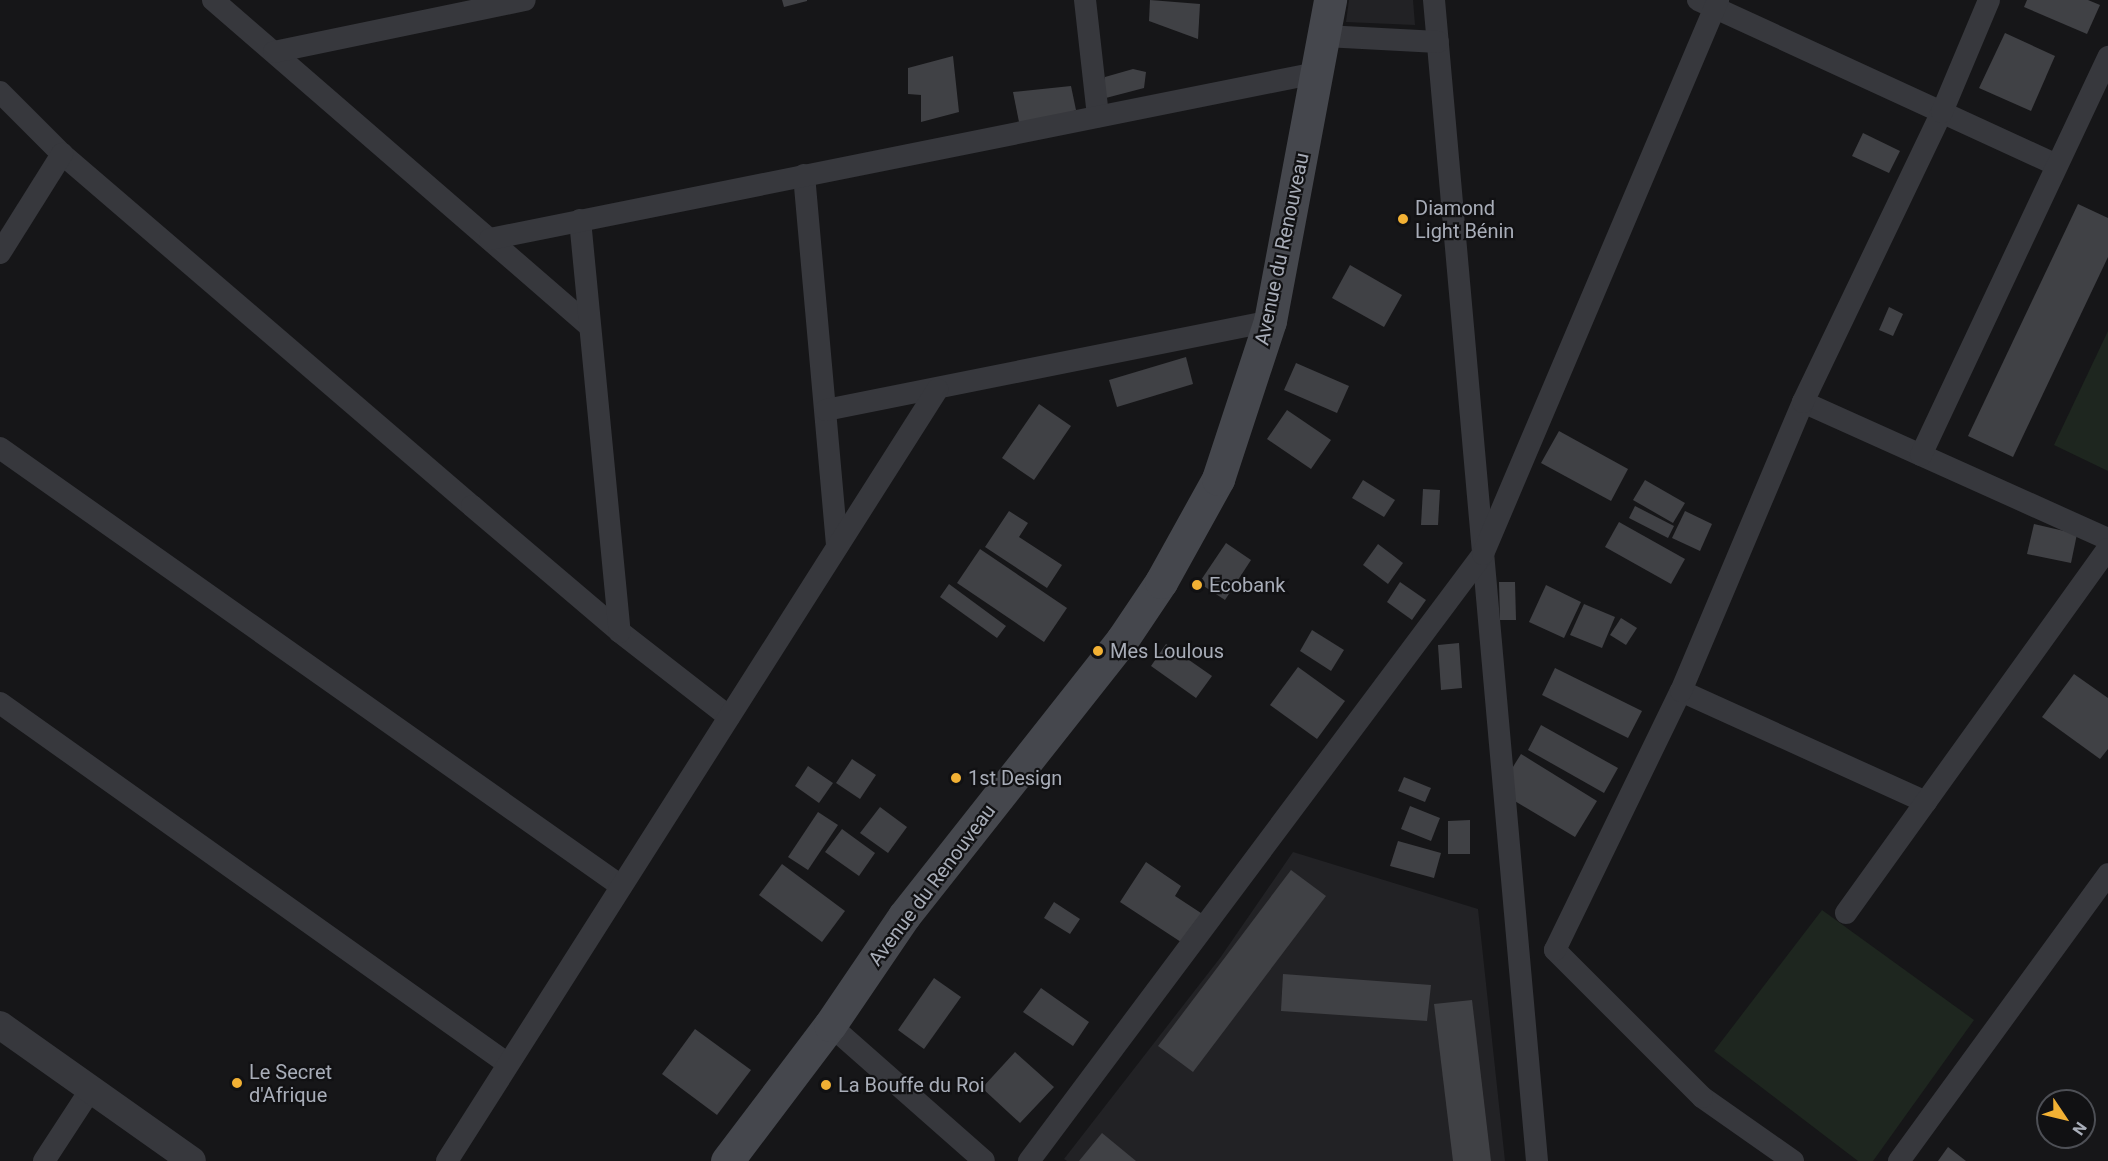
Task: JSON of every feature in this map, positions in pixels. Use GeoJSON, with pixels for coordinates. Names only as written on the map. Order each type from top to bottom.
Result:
{"type":"FeatureCollection","features":[{"type":"Feature","properties":{"kind":"main road","name":"Avenue du Renouveau"},"geometry":{"type":"LineString","coordinates":[[727,1161],[830,1025],[904,916],[1122,640],[1161,582],[1218,479],[1270,321],[1330,0]]}},
{"type":"Feature","properties":{"kind":"street"},"geometry":{"type":"LineString","coordinates":[[213,0],[590,326]]}},
{"type":"Feature","properties":{"kind":"street"},"geometry":{"type":"LineString","coordinates":[[274,52],[525,0]]}},
{"type":"Feature","properties":{"kind":"street"},"geometry":{"type":"LineString","coordinates":[[1085,0],[1098,116]]}},
{"type":"Feature","properties":{"kind":"street"},"geometry":{"type":"LineString","coordinates":[[1434,0],[1537,1161]]}},
{"type":"Feature","properties":{"kind":"street"},"geometry":{"type":"LineString","coordinates":[[1793,1161],[1702,1096],[1555,950],[1681,691],[1803,402],[1942,112],[1989,0]]}},
{"type":"Feature","properties":{"kind":"street"},"geometry":{"type":"LineString","coordinates":[[1029,1161],[1483,554],[1710,3],[2055,164]]}},
{"type":"Feature","properties":{"kind":"street"},"geometry":{"type":"LineString","coordinates":[[1325,36],[1438,42]]}},
{"type":"Feature","properties":{"kind":"street"},"geometry":{"type":"LineString","coordinates":[[1921,455],[2055,164],[2108,57]]}},
{"type":"Feature","properties":{"kind":"street"},"geometry":{"type":"LineString","coordinates":[[490,239],[1316,73]]}},
{"type":"Feature","properties":{"kind":"street"},"geometry":{"type":"LineString","coordinates":[[0,92],[62,154],[620,632],[729,717]]}},
{"type":"Feature","properties":{"kind":"street"},"geometry":{"type":"LineString","coordinates":[[0,253],[62,154]]}},
{"type":"Feature","properties":{"kind":"street"},"geometry":{"type":"LineString","coordinates":[[804,175],[837,547]]}},
{"type":"Feature","properties":{"kind":"street"},"geometry":{"type":"LineString","coordinates":[[580,220],[620,632]]}},
{"type":"Feature","properties":{"kind":"street"},"geometry":{"type":"LineString","coordinates":[[826,410],[937,390],[1270,321]]}},
{"type":"Feature","properties":{"kind":"street"},"geometry":{"type":"LineString","coordinates":[[447,1161],[937,390]]}},
{"type":"Feature","properties":{"kind":"street"},"geometry":{"type":"LineString","coordinates":[[1803,402],[2108,539]]}},
{"type":"Feature","properties":{"kind":"street"},"geometry":{"type":"LineString","coordinates":[[0,448],[621,886]]}},
{"type":"Feature","properties":{"kind":"street"},"geometry":{"type":"LineString","coordinates":[[1846,913],[2108,549]]}},
{"type":"Feature","properties":{"kind":"street"},"geometry":{"type":"LineString","coordinates":[[1681,691],[1926,802]]}},
{"type":"Feature","properties":{"kind":"street"},"geometry":{"type":"LineString","coordinates":[[0,703],[508,1064]]}},
{"type":"Feature","properties":{"kind":"street"},"geometry":{"type":"LineString","coordinates":[[1899,1161],[2108,874]]}},
{"type":"Feature","properties":{"kind":"street"},"geometry":{"type":"LineString","coordinates":[[0,1025],[192,1161]]}},
{"type":"Feature","properties":{"kind":"street"},"geometry":{"type":"LineString","coordinates":[[830,1025],[984,1161]]}},
{"type":"Feature","properties":{"kind":"street"},"geometry":{"type":"LineString","coordinates":[[44,1161],[91,1089]]}},
{"type":"Feature","properties":{"kind":"shaded area"},"geometry":{"type":"Polygon","coordinates":[[[1349,0],[1413,0],[1415,25],[1346,22],[1349,0]]]}},
{"type":"Feature","properties":{"kind":"shaded area"},"geometry":{"type":"Polygon","coordinates":[[[2108,331],[2108,471],[2054,445],[2108,331]]]}},
{"type":"Feature","properties":{"kind":"shaded area"},"geometry":{"type":"Polygon","coordinates":[[[1293,852],[1478,909],[1505,1161],[1067,1161],[1064,1159],[1220,958],[1293,852]]]}},
{"type":"Feature","properties":{"kind":"shaded area"},"geometry":{"type":"Polygon","coordinates":[[[1822,910],[1974,1020],[1873,1161],[1858,1161],[1714,1051],[1822,910]]]}},
{"type":"Feature","properties":{"kind":"building"},"geometry":{"type":"Polygon","coordinates":[[[782,0],[807,0],[807,1],[784,7],[782,0]]]}},
{"type":"Feature","properties":{"kind":"building"},"geometry":{"type":"Polygon","coordinates":[[[1150,0],[1200,4],[1198,39],[1149,21],[1150,0]]]}},
{"type":"Feature","properties":{"kind":"building"},"geometry":{"type":"Polygon","coordinates":[[[2027,0],[2088,0],[2100,5],[2087,34],[2024,7],[2027,0]]]}},
{"type":"Feature","properties":{"kind":"building"},"geometry":{"type":"Polygon","coordinates":[[[2005,33],[2055,56],[2031,111],[1979,88],[2005,33]]]}},
{"type":"Feature","properties":{"kind":"building"},"geometry":{"type":"Polygon","coordinates":[[[953,56],[959,112],[921,122],[921,95],[908,94],[908,68],[953,56]]]}},
{"type":"Feature","properties":{"kind":"building"},"geometry":{"type":"Polygon","coordinates":[[[1133,69],[1146,72],[1144,88],[1102,99],[1105,77],[1133,69]]]}},
{"type":"Feature","properties":{"kind":"building"},"geometry":{"type":"Polygon","coordinates":[[[1071,86],[1076,110],[1021,132],[1013,92],[1071,86]]]}},
{"type":"Feature","properties":{"kind":"building"},"geometry":{"type":"Polygon","coordinates":[[[1863,133],[1900,151],[1889,173],[1852,156],[1863,133]]]}},
{"type":"Feature","properties":{"kind":"building"},"geometry":{"type":"Polygon","coordinates":[[[2078,204],[2108,218],[2108,257],[2013,457],[1968,436],[2078,204]]]}},
{"type":"Feature","properties":{"kind":"building"},"geometry":{"type":"Polygon","coordinates":[[[1350,265],[1402,295],[1384,327],[1332,298],[1350,265]]]}},
{"type":"Feature","properties":{"kind":"building"},"geometry":{"type":"Polygon","coordinates":[[[1889,307],[1903,314],[1893,336],[1879,330],[1889,307]]]}},
{"type":"Feature","properties":{"kind":"building"},"geometry":{"type":"Polygon","coordinates":[[[1186,357],[1193,384],[1117,407],[1109,380],[1186,357]]]}},
{"type":"Feature","properties":{"kind":"building"},"geometry":{"type":"Polygon","coordinates":[[[1296,363],[1349,386],[1337,413],[1284,390],[1296,363]]]}},
{"type":"Feature","properties":{"kind":"building"},"geometry":{"type":"Polygon","coordinates":[[[1039,404],[1071,426],[1034,480],[1002,458],[1039,404]]]}},
{"type":"Feature","properties":{"kind":"building"},"geometry":{"type":"Polygon","coordinates":[[[1287,410],[1331,440],[1311,469],[1267,439],[1287,410]]]}},
{"type":"Feature","properties":{"kind":"building"},"geometry":{"type":"Polygon","coordinates":[[[1559,431],[1628,469],[1611,501],[1541,463],[1559,431]]]}},
{"type":"Feature","properties":{"kind":"building"},"geometry":{"type":"Polygon","coordinates":[[[1363,480],[1395,500],[1384,517],[1352,498],[1363,480]]]}},
{"type":"Feature","properties":{"kind":"building"},"geometry":{"type":"Polygon","coordinates":[[[1645,480],[1685,503],[1673,523],[1633,500],[1645,480]]]}},
{"type":"Feature","properties":{"kind":"building"},"geometry":{"type":"Polygon","coordinates":[[[1423,489],[1440,490],[1438,525],[1421,525],[1423,489]]]}},
{"type":"Feature","properties":{"kind":"building"},"geometry":{"type":"Polygon","coordinates":[[[1635,506],[1674,526],[1668,538],[1629,518],[1635,506]]]}},
{"type":"Feature","properties":{"kind":"building"},"geometry":{"type":"Polygon","coordinates":[[[1009,511],[1028,523],[1019,537],[1062,565],[1047,588],[985,547],[1009,511]]]}},
{"type":"Feature","properties":{"kind":"building"},"geometry":{"type":"Polygon","coordinates":[[[1685,511],[1712,524],[1700,551],[1672,538],[1685,511]]]}},
{"type":"Feature","properties":{"kind":"building"},"geometry":{"type":"Polygon","coordinates":[[[1619,522],[1685,559],[1671,584],[1605,547],[1619,522]]]}},
{"type":"Feature","properties":{"kind":"building"},"geometry":{"type":"Polygon","coordinates":[[[2034,524],[2077,534],[2071,563],[2027,554],[2034,524]]]}},
{"type":"Feature","properties":{"kind":"building"},"geometry":{"type":"Polygon","coordinates":[[[1226,543],[1251,560],[1225,600],[1199,583],[1226,543]]]}},
{"type":"Feature","properties":{"kind":"building"},"geometry":{"type":"Polygon","coordinates":[[[1378,544],[1403,563],[1388,584],[1363,565],[1378,544]]]}},
{"type":"Feature","properties":{"kind":"building"},"geometry":{"type":"Polygon","coordinates":[[[980,549],[1067,608],[1044,642],[957,583],[980,549]]]}},
{"type":"Feature","properties":{"kind":"building"},"geometry":{"type":"Polygon","coordinates":[[[1400,582],[1426,600],[1412,620],[1387,602],[1400,582]]]}},
{"type":"Feature","properties":{"kind":"building"},"geometry":{"type":"Polygon","coordinates":[[[1499,582],[1515,582],[1516,620],[1500,620],[1499,582]]]}},
{"type":"Feature","properties":{"kind":"building"},"geometry":{"type":"Polygon","coordinates":[[[949,584],[1006,626],[997,638],[940,597],[949,584]]]}},
{"type":"Feature","properties":{"kind":"building"},"geometry":{"type":"Polygon","coordinates":[[[1546,585],[1581,602],[1564,638],[1529,622],[1546,585]]]}},
{"type":"Feature","properties":{"kind":"building"},"geometry":{"type":"Polygon","coordinates":[[[1584,604],[1615,617],[1602,648],[1570,635],[1584,604]]]}},
{"type":"Feature","properties":{"kind":"building"},"geometry":{"type":"Polygon","coordinates":[[[1621,618],[1637,628],[1626,645],[1610,635],[1621,618]]]}},
{"type":"Feature","properties":{"kind":"building"},"geometry":{"type":"Polygon","coordinates":[[[1312,630],[1344,650],[1331,671],[1300,651],[1312,630]]]}},
{"type":"Feature","properties":{"kind":"building"},"geometry":{"type":"Polygon","coordinates":[[[1459,643],[1462,688],[1441,690],[1438,645],[1459,643]]]}},
{"type":"Feature","properties":{"kind":"building"},"geometry":{"type":"Polygon","coordinates":[[[1166,644],[1212,676],[1196,698],[1151,666],[1166,644]]]}},
{"type":"Feature","properties":{"kind":"building"},"geometry":{"type":"Polygon","coordinates":[[[1298,667],[1345,701],[1317,739],[1270,705],[1298,667]]]}},
{"type":"Feature","properties":{"kind":"building"},"geometry":{"type":"Polygon","coordinates":[[[1555,668],[1642,711],[1628,738],[1542,695],[1555,668]]]}},
{"type":"Feature","properties":{"kind":"building"},"geometry":{"type":"Polygon","coordinates":[[[2074,674],[2108,698],[2108,749],[2100,759],[2042,717],[2074,674]]]}},
{"type":"Feature","properties":{"kind":"building"},"geometry":{"type":"Polygon","coordinates":[[[1541,725],[1618,768],[1604,793],[1528,750],[1541,725]]]}},
{"type":"Feature","properties":{"kind":"building"},"geometry":{"type":"Polygon","coordinates":[[[1521,754],[1597,801],[1575,837],[1498,791],[1521,754]]]}},
{"type":"Feature","properties":{"kind":"building"},"geometry":{"type":"Polygon","coordinates":[[[852,759],[876,775],[860,799],[836,783],[852,759]]]}},
{"type":"Feature","properties":{"kind":"building"},"geometry":{"type":"Polygon","coordinates":[[[808,766],[833,783],[819,803],[795,786],[808,766]]]}},
{"type":"Feature","properties":{"kind":"building"},"geometry":{"type":"Polygon","coordinates":[[[1404,777],[1431,788],[1425,802],[1398,791],[1404,777]]]}},
{"type":"Feature","properties":{"kind":"building"},"geometry":{"type":"Polygon","coordinates":[[[1410,806],[1440,818],[1431,841],[1401,829],[1410,806]]]}},
{"type":"Feature","properties":{"kind":"building"},"geometry":{"type":"Polygon","coordinates":[[[880,807],[907,827],[888,853],[860,833],[880,807]]]}},
{"type":"Feature","properties":{"kind":"building"},"geometry":{"type":"Polygon","coordinates":[[[818,812],[838,825],[808,870],[788,857],[818,812]]]}},
{"type":"Feature","properties":{"kind":"building"},"geometry":{"type":"Polygon","coordinates":[[[1470,820],[1470,854],[1448,854],[1448,821],[1470,820]]]}},
{"type":"Feature","properties":{"kind":"building"},"geometry":{"type":"Polygon","coordinates":[[[842,829],[875,853],[859,876],[825,852],[842,829]]]}},
{"type":"Feature","properties":{"kind":"building"},"geometry":{"type":"Polygon","coordinates":[[[1398,841],[1441,853],[1434,878],[1390,866],[1398,841]]]}},
{"type":"Feature","properties":{"kind":"building"},"geometry":{"type":"Polygon","coordinates":[[[1146,862],[1181,886],[1175,896],[1204,915],[1184,944],[1120,902],[1146,862]]]}},
{"type":"Feature","properties":{"kind":"building"},"geometry":{"type":"Polygon","coordinates":[[[782,864],[845,911],[822,942],[759,895],[782,864]]]}},
{"type":"Feature","properties":{"kind":"building"},"geometry":{"type":"Polygon","coordinates":[[[1291,870],[1326,896],[1193,1072],[1158,1046],[1291,870]]]}},
{"type":"Feature","properties":{"kind":"building"},"geometry":{"type":"Polygon","coordinates":[[[1054,902],[1080,919],[1070,934],[1044,918],[1054,902]]]}},
{"type":"Feature","properties":{"kind":"building"},"geometry":{"type":"Polygon","coordinates":[[[1283,974],[1431,985],[1427,1021],[1281,1011],[1283,974]]]}},
{"type":"Feature","properties":{"kind":"building"},"geometry":{"type":"Polygon","coordinates":[[[934,978],[961,997],[924,1049],[898,1030],[934,978]]]}},
{"type":"Feature","properties":{"kind":"building"},"geometry":{"type":"Polygon","coordinates":[[[1041,988],[1089,1022],[1073,1046],[1023,1012],[1041,988]]]}},
{"type":"Feature","properties":{"kind":"building"},"geometry":{"type":"Polygon","coordinates":[[[1472,1000],[1491,1161],[1453,1161],[1434,1004],[1472,1000]]]}},
{"type":"Feature","properties":{"kind":"building"},"geometry":{"type":"Polygon","coordinates":[[[695,1029],[751,1070],[717,1115],[662,1074],[695,1029]]]}},
{"type":"Feature","properties":{"kind":"building"},"geometry":{"type":"Polygon","coordinates":[[[1015,1052],[1054,1087],[1020,1123],[982,1088],[1015,1052]]]}},
{"type":"Feature","properties":{"kind":"building"},"geometry":{"type":"Polygon","coordinates":[[[1102,1133],[1136,1161],[1079,1161],[1102,1133]]]}},
{"type":"Feature","properties":{"kind":"building"},"geometry":{"type":"Polygon","coordinates":[[[1948,1147],[1966,1161],[1938,1161],[1948,1147]]]}},
{"type":"Feature","properties":{"kind":"place","name":"Diamond Light Bénin"},"geometry":{"type":"Point","coordinates":[1403,219]}},
{"type":"Feature","properties":{"kind":"place","name":"Ecobank"},"geometry":{"type":"Point","coordinates":[1197,585]}},
{"type":"Feature","properties":{"kind":"place","name":"Mes Loulous"},"geometry":{"type":"Point","coordinates":[1098,651]}},
{"type":"Feature","properties":{"kind":"place","name":"1st Design"},"geometry":{"type":"Point","coordinates":[956,778]}},
{"type":"Feature","properties":{"kind":"place","name":"Le Secret d'Afrique"},"geometry":{"type":"Point","coordinates":[237,1083]}},
{"type":"Feature","properties":{"kind":"place","name":"La Bouffe du Roi"},"geometry":{"type":"Point","coordinates":[826,1085]}}]}
